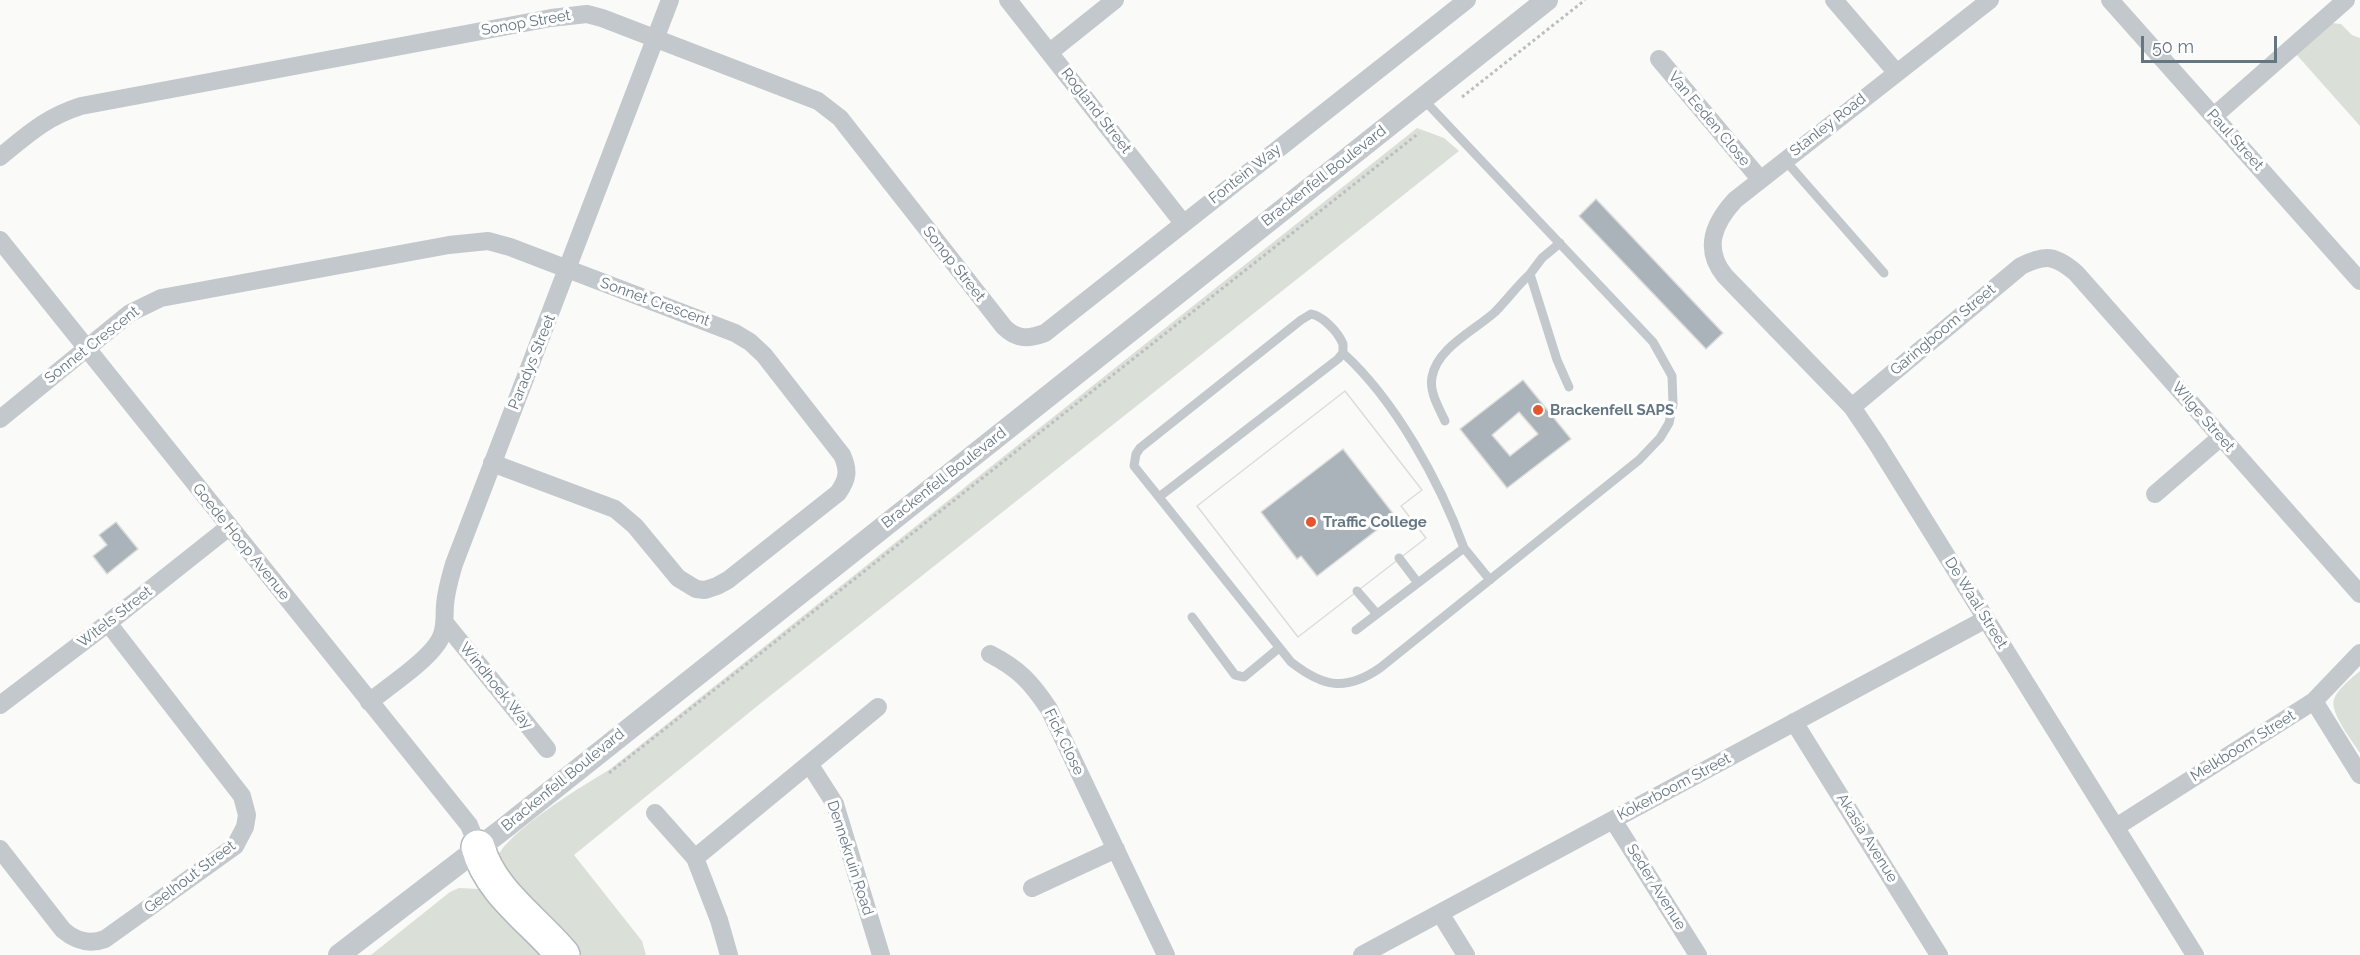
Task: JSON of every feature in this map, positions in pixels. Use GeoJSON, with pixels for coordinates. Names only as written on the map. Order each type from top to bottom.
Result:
{"type":"FeatureCollection","features":[{"type":"Feature","properties":{"kind":"highway"},"geometry":{"type":"LineString","coordinates":[[477,847],[487,873],[563,955]]}},
{"type":"Feature","properties":{"kind":"street","name":"Paradys Street"},"geometry":{"type":"LineString","coordinates":[[369,702],[420,661],[440,638],[445,623],[448,584],[492,463],[670,0]]}},
{"type":"Feature","properties":{"kind":"street","name":"Rogland Street"},"geometry":{"type":"LineString","coordinates":[[1008,0],[1183,223]]}},
{"type":"Feature","properties":{"kind":"street"},"geometry":{"type":"LineString","coordinates":[[1050,52],[1115,0]]}},
{"type":"Feature","properties":{"kind":"street","name":"Fontein Way"},"geometry":{"type":"LineString","coordinates":[[1020,338],[1032,338],[1045,333],[1467,0]]}},
{"type":"Feature","properties":{"kind":"street","name":"Brackenfell Boulevard"},"geometry":{"type":"LineString","coordinates":[[339,955],[1547,0]]}},
{"type":"Feature","properties":{"kind":"street"},"geometry":{"type":"LineString","coordinates":[[1834,0],[1896,72]]}},
{"type":"Feature","properties":{"kind":"street","name":"Stanley Road"},"geometry":{"type":"LineString","coordinates":[[1725,276],[1714,260],[1712,252],[1715,229],[1725,212],[1785,159],[1990,0]]}},
{"type":"Feature","properties":{"kind":"street","name":"Paul Street"},"geometry":{"type":"LineString","coordinates":[[2110,0],[2360,281]]}},
{"type":"Feature","properties":{"kind":"street"},"geometry":{"type":"LineString","coordinates":[[2214,116],[2346,0]]}},
{"type":"Feature","properties":{"kind":"street","name":"Sonop Street"},"geometry":{"type":"LineString","coordinates":[[0,158],[44,122],[59,113],[81,106],[539,20],[587,14],[804,95],[828,108],[840,118],[998,320],[1011,334],[1020,338]]}},
{"type":"Feature","properties":{"kind":"street","name":"Van Eeden Close"},"geometry":{"type":"LineString","coordinates":[[1659,59],[1760,179]]}},
{"type":"Feature","properties":{"kind":"street","name":"Goede Hoop Avenue"},"geometry":{"type":"LineString","coordinates":[[0,240],[469,825],[477,847]]}},
{"type":"Feature","properties":{"kind":"street","name":"Sonnet Crescent"},"geometry":{"type":"LineString","coordinates":[[0,419],[130,313],[161,298],[449,245],[488,241],[510,247],[711,323],[750,342],[764,355],[842,455],[848,467],[847,476],[838,493],[728,580],[705,590],[688,586],[678,578],[635,526],[615,509],[492,463]]}},
{"type":"Feature","properties":{"kind":"street","name":"Wilge Street"},"geometry":{"type":"LineString","coordinates":[[2037,258],[2050,257],[2062,261],[2076,273],[2360,594]]}},
{"type":"Feature","properties":{"kind":"street","name":"Garingboom Street"},"geometry":{"type":"LineString","coordinates":[[1852,407],[2020,266],[2037,258]]}},
{"type":"Feature","properties":{"kind":"street","name":"De Waal Street"},"geometry":{"type":"LineString","coordinates":[[1725,276],[1852,407],[2195,955]]}},
{"type":"Feature","properties":{"kind":"street"},"geometry":{"type":"LineString","coordinates":[[2155,494],[2221,437]]}},
{"type":"Feature","properties":{"kind":"street","name":"Witels Street"},"geometry":{"type":"LineString","coordinates":[[0,705],[229,527]]}},
{"type":"Feature","properties":{"kind":"street","name":"Kokerboom Street"},"geometry":{"type":"LineString","coordinates":[[1362,955],[1986,619]]}},
{"type":"Feature","properties":{"kind":"street","name":"Geelhout Street"},"geometry":{"type":"LineString","coordinates":[[0,849],[63,930],[71,937],[83,942],[96,942],[105,939],[223,855],[241,837],[247,815],[242,796],[108,623]]}},
{"type":"Feature","properties":{"kind":"street","name":"Windhoek Way"},"geometry":{"type":"LineString","coordinates":[[445,623],[546,749]]}},
{"type":"Feature","properties":{"kind":"street","name":"Melkboom Street"},"geometry":{"type":"LineString","coordinates":[[2116,827],[2314,701],[2360,653]]}},
{"type":"Feature","properties":{"kind":"street","name":"Fick Close"},"geometry":{"type":"LineString","coordinates":[[990,654],[1018,670],[1033,684],[1049,709],[1166,955]]}},
{"type":"Feature","properties":{"kind":"street"},"geometry":{"type":"LineString","coordinates":[[2314,701],[2360,775]]}},
{"type":"Feature","properties":{"kind":"street"},"geometry":{"type":"LineString","coordinates":[[695,858],[878,707]]}},
{"type":"Feature","properties":{"kind":"street","name":"Akasia Avenue"},"geometry":{"type":"LineString","coordinates":[[1794,722],[1939,955]]}},
{"type":"Feature","properties":{"kind":"street","name":"Dennekruin Road"},"geometry":{"type":"LineString","coordinates":[[810,765],[835,804],[881,955]]}},
{"type":"Feature","properties":{"kind":"street"},"geometry":{"type":"LineString","coordinates":[[655,813],[695,858],[719,920],[729,955]]}},
{"type":"Feature","properties":{"kind":"street","name":"Seder Avenue"},"geometry":{"type":"LineString","coordinates":[[1613,820],[1698,955]]}},
{"type":"Feature","properties":{"kind":"street"},"geometry":{"type":"LineString","coordinates":[[1032,888],[1116,849]]}},
{"type":"Feature","properties":{"kind":"street"},"geometry":{"type":"LineString","coordinates":[[1440,913],[1466,955]]}},
{"type":"Feature","properties":{"kind":"lane"},"geometry":{"type":"LineString","coordinates":[[1422,98],[1653,342],[1672,376],[1673,404],[1669,423],[1652,448],[1490,580],[1380,668],[1356,681],[1340,685],[1324,682],[1299,668],[1279,648],[1134,466],[1140,448],[1301,320],[1311,314],[1317,315],[1341,339],[1343,353],[1365,373],[1424,459],[1464,548],[1490,580]]}},
{"type":"Feature","properties":{"kind":"lane"},"geometry":{"type":"LineString","coordinates":[[1785,159],[1884,273]]}},
{"type":"Feature","properties":{"kind":"lane"},"geometry":{"type":"LineString","coordinates":[[1445,421],[1432,390],[1431,380],[1435,364],[1444,353],[1483,323],[1505,302],[1542,258],[1560,243]]}},
{"type":"Feature","properties":{"kind":"lane"},"geometry":{"type":"LineString","coordinates":[[1530,274],[1557,360],[1569,387]]}},
{"type":"Feature","properties":{"kind":"lane"},"geometry":{"type":"LineString","coordinates":[[1159,497],[1343,353]]}},
{"type":"Feature","properties":{"kind":"lane"},"geometry":{"type":"LineString","coordinates":[[1356,630],[1464,548]]}},
{"type":"Feature","properties":{"kind":"lane"},"geometry":{"type":"LineString","coordinates":[[1399,558],[1418,583]]}},
{"type":"Feature","properties":{"kind":"lane"},"geometry":{"type":"LineString","coordinates":[[1357,591],[1377,614]]}},
{"type":"Feature","properties":{"kind":"lane"},"geometry":{"type":"LineString","coordinates":[[1192,617],[1235,675],[1239,677],[1244,677],[1279,648]]}},
{"type":"Feature","properties":{"kind":"path"},"geometry":{"type":"LineString","coordinates":[[1462,97],[1585,0]]}},
{"type":"Feature","properties":{"kind":"path"},"geometry":{"type":"LineString","coordinates":[[607,774],[1419,133]]}},
{"type":"Feature","properties":{"kind":"shaded area"},"geometry":{"type":"Polygon","coordinates":[[[2332,23],[2341,24],[2352,35],[2360,38],[2360,126],[2296,54],[2332,23]]]}},
{"type":"Feature","properties":{"kind":"shaded area"},"geometry":{"type":"Polygon","coordinates":[[[1417,128],[1444,138],[1459,151],[761,703],[574,855],[642,941],[646,955],[573,955],[497,858],[515,835],[547,810],[609,770],[1417,128]]]}},
{"type":"Feature","properties":{"kind":"shaded area"},"geometry":{"type":"Polygon","coordinates":[[[2360,671],[2360,753],[2338,719],[2333,705],[2339,691],[2360,671]]]}},
{"type":"Feature","properties":{"kind":"shaded area"},"geometry":{"type":"Polygon","coordinates":[[[459,888],[486,892],[552,955],[371,955],[450,892],[459,888]]]}},
{"type":"Feature","properties":{"kind":"building"},"geometry":{"type":"Polygon","coordinates":[[[1596,199],[1723,333],[1706,349],[1579,216],[1596,199]]]}},
{"type":"Feature","properties":{"kind":"building"},"geometry":{"type":"Polygon","coordinates":[[[1523,380],[1571,439],[1507,488],[1460,429],[1523,380]],[[1519,412],[1492,435],[1510,456],[1538,434],[1519,412]]]}},
{"type":"Feature","properties":{"kind":"building","name":"Traffic College"},"geometry":{"type":"Polygon","coordinates":[[[1345,391],[1422,490],[1401,506],[1426,538],[1298,637],[1197,506],[1345,391]],[[1343,449],[1261,512],[1297,559],[1301,556],[1317,576],[1395,516],[1343,449]]]}},
{"type":"Feature","properties":{"kind":"building","name":"Traffic College"},"geometry":{"type":"Polygon","coordinates":[[[1345,391],[1422,490],[1401,506],[1426,538],[1298,637],[1197,506],[1345,391]]]}},
{"type":"Feature","properties":{"kind":"building"},"geometry":{"type":"Polygon","coordinates":[[[116,522],[138,549],[107,574],[93,556],[107,545],[99,535],[116,522]]]}},
{"type":"Feature","properties":{"kind":"place","name":"Brackenfell SAPS"},"geometry":{"type":"Point","coordinates":[1538,410]}},
{"type":"Feature","properties":{"kind":"place","name":"Traffic College"},"geometry":{"type":"Point","coordinates":[1311,522]}}]}
